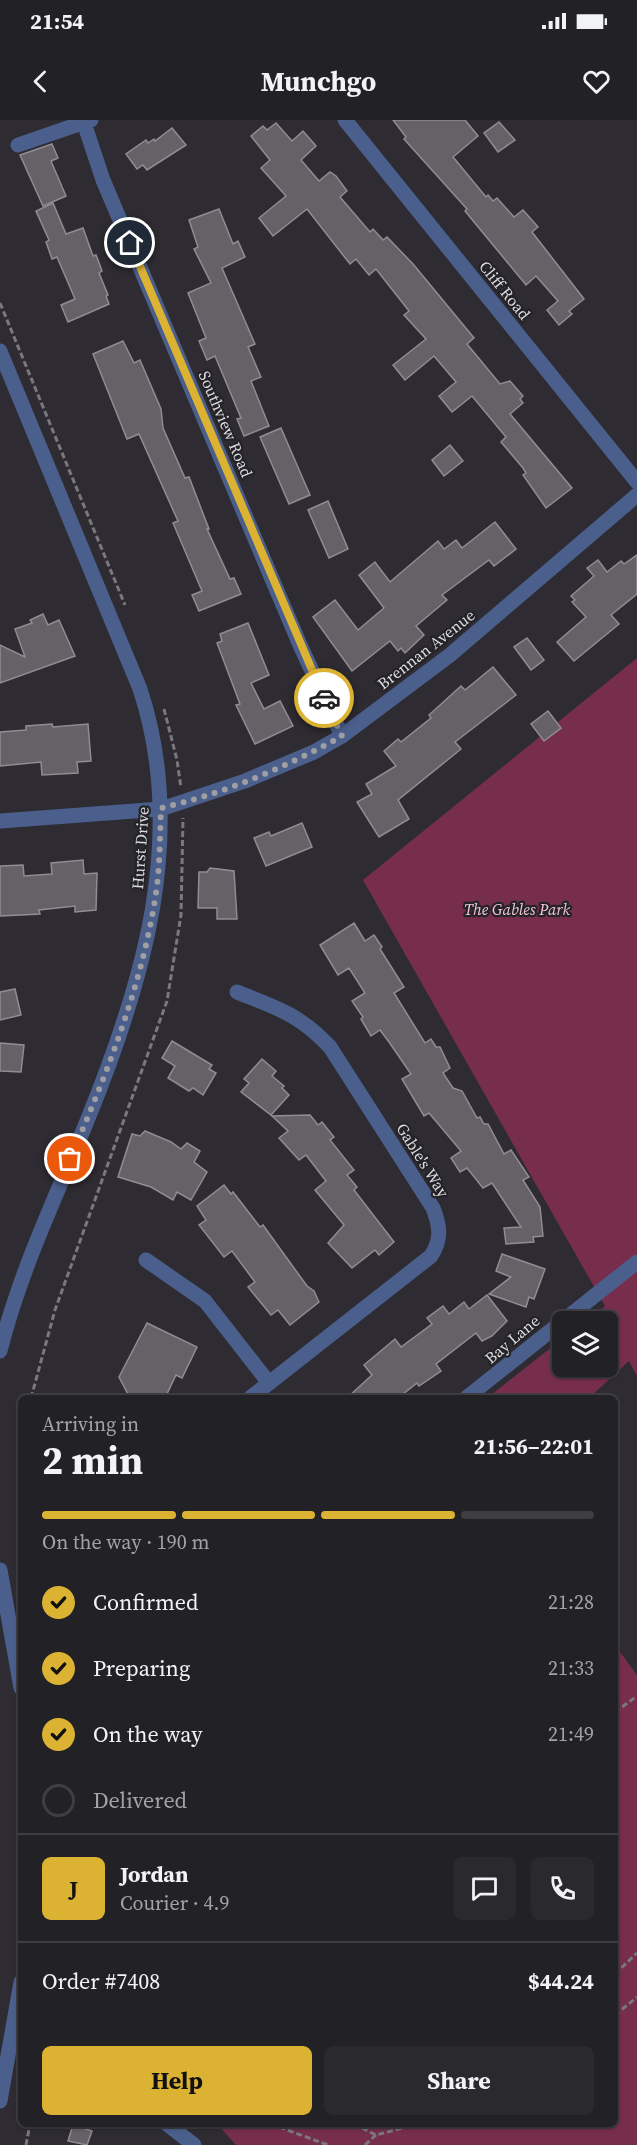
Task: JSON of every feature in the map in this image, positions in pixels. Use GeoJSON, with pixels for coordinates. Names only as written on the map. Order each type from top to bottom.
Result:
{"type":"FeatureCollection","features":[{"type":"Feature","properties":{"kind":"street","name":"Cliff Road"},"geometry":{"type":"LineString","coordinates":[[345,120],[637,482]]}},
{"type":"Feature","properties":{"kind":"street"},"geometry":{"type":"LineString","coordinates":[[18,145],[87,122]]}},
{"type":"Feature","properties":{"kind":"street","name":"Southview Road"},"geometry":{"type":"LineString","coordinates":[[87,122],[108,191],[300,645],[342,736]]}},
{"type":"Feature","properties":{"kind":"street","name":"Hurst Drive"},"geometry":{"type":"LineString","coordinates":[[0,351],[136,678],[156,746],[161,808],[157,888],[129,1007],[98,1092],[22,1278],[0,1351]]}},
{"type":"Feature","properties":{"kind":"street","name":"Brennan Avenue"},"geometry":{"type":"LineString","coordinates":[[0,821],[161,808],[183,804],[314,752],[342,736],[450,655],[637,495]]}},
{"type":"Feature","properties":{"kind":"street","name":"Gable's Way"},"geometry":{"type":"LineString","coordinates":[[237,992],[291,1013],[311,1026],[330,1047],[433,1208],[440,1225],[439,1244],[430,1256],[254,1395]]}},
{"type":"Feature","properties":{"kind":"street"},"geometry":{"type":"LineString","coordinates":[[147,1260],[205,1301],[269,1383]]}},
{"type":"Feature","properties":{"kind":"street","name":"Bay Lane"},"geometry":{"type":"LineString","coordinates":[[470,1395],[637,1262]]}},
{"type":"Feature","properties":{"kind":"street"},"geometry":{"type":"LineString","coordinates":[[0,1570],[16,1628],[18,1652]]}},
{"type":"Feature","properties":{"kind":"street"},"geometry":{"type":"LineString","coordinates":[[0,2100],[14,2062],[18,2016]]}},
{"type":"Feature","properties":{"kind":"street"},"geometry":{"type":"LineString","coordinates":[[172,2127],[194,2145]]}},
{"type":"Feature","properties":{"kind":"path"},"geometry":{"type":"LineString","coordinates":[[32,1395],[55,1310],[167,1001],[181,915],[184,859],[183,804]]}},
{"type":"Feature","properties":{"kind":"path"},"geometry":{"type":"LineString","coordinates":[[618,1710],[637,1696]]}},
{"type":"Feature","properties":{"kind":"path"},"geometry":{"type":"LineString","coordinates":[[618,1971],[637,1953]]}},
{"type":"Feature","properties":{"kind":"path"},"geometry":{"type":"LineString","coordinates":[[618,2013],[637,1997]]}},
{"type":"Feature","properties":{"kind":"path"},"geometry":{"type":"LineString","coordinates":[[26,2145],[29,2127]]}},
{"type":"Feature","properties":{"kind":"path"},"geometry":{"type":"LineString","coordinates":[[278,2127],[328,2145]]}},
{"type":"Feature","properties":{"kind":"path"},"geometry":{"type":"LineString","coordinates":[[360,2127],[376,2135]]}},
{"type":"Feature","properties":{"kind":"path"},"geometry":{"type":"LineString","coordinates":[[365,2145],[376,2135],[407,2127]]}},
{"type":"Feature","properties":{"kind":"green space","name":"The Gables Park"},"geometry":{"type":"Polygon","coordinates":[[[637,658],[637,1376],[629,1361],[618,1371],[618,1311],[599,1311],[605,1306],[363,880],[637,658]]]}},
{"type":"Feature","properties":{"kind":"green space","name":"The Gables Park"},"geometry":{"type":"Polygon","coordinates":[[[552,1347],[552,1377],[612,1377],[592,1395],[491,1395],[552,1347]]]}},
{"type":"Feature","properties":{"kind":"green space"},"geometry":{"type":"Polygon","coordinates":[[[618,1649],[637,1675],[637,2145],[236,2145],[220,2127],[618,2127],[618,1649]]]}},
{"type":"Feature","properties":{"kind":"building"},"geometry":{"type":"Polygon","coordinates":[[[393,120],[465,120],[478,136],[453,157],[486,197],[488,195],[493,201],[497,198],[514,217],[523,210],[538,227],[532,232],[584,299],[569,311],[572,314],[559,325],[547,310],[558,301],[536,276],[526,285],[465,211],[467,209],[404,139],[406,137],[393,120]]]}},
{"type":"Feature","properties":{"kind":"building"},"geometry":{"type":"Polygon","coordinates":[[[499,122],[515,140],[498,152],[484,133],[499,122]]]}},
{"type":"Feature","properties":{"kind":"building"},"geometry":{"type":"Polygon","coordinates":[[[276,123],[292,141],[303,131],[316,146],[301,160],[319,181],[330,172],[336,176],[347,191],[340,197],[370,232],[373,229],[383,240],[387,237],[413,264],[474,338],[467,344],[500,384],[510,381],[523,396],[520,399],[523,403],[510,414],[572,488],[546,508],[523,475],[526,473],[523,468],[501,442],[506,437],[472,396],[452,412],[439,396],[456,382],[434,356],[405,380],[393,365],[426,339],[404,315],[409,311],[376,269],[369,275],[356,259],[350,264],[307,209],[273,236],[259,218],[286,196],[261,168],[270,160],[251,136],[263,126],[267,130],[276,123]]]}},
{"type":"Feature","properties":{"kind":"building"},"geometry":{"type":"Polygon","coordinates":[[[172,128],[186,145],[147,170],[143,165],[137,169],[126,154],[146,140],[148,143],[154,139],[155,141],[172,128]]]}},
{"type":"Feature","properties":{"kind":"building"},"geometry":{"type":"Polygon","coordinates":[[[52,144],[58,158],[51,161],[66,196],[43,206],[20,155],[52,144]]]}},
{"type":"Feature","properties":{"kind":"building"},"geometry":{"type":"Polygon","coordinates":[[[53,203],[66,234],[83,228],[93,256],[96,255],[102,271],[99,273],[108,295],[106,296],[109,304],[68,322],[61,305],[75,299],[57,257],[52,259],[46,242],[49,240],[36,211],[53,203]]]}},
{"type":"Feature","properties":{"kind":"building"},"geometry":{"type":"Polygon","coordinates":[[[219,209],[233,244],[238,241],[245,257],[222,268],[255,344],[248,347],[261,377],[251,381],[269,426],[244,436],[237,419],[241,418],[215,356],[207,360],[199,341],[206,338],[188,293],[211,283],[194,249],[198,247],[189,220],[219,209]]]}},
{"type":"Feature","properties":{"kind":"building"},"geometry":{"type":"Polygon","coordinates":[[[123,341],[134,363],[140,360],[161,409],[163,428],[185,478],[189,477],[209,529],[207,529],[230,579],[234,578],[241,594],[199,611],[192,595],[202,591],[173,523],[178,521],[139,434],[127,439],[93,354],[123,341]]]}},
{"type":"Feature","properties":{"kind":"building"},"geometry":{"type":"Polygon","coordinates":[[[281,428],[310,495],[289,504],[260,437],[281,428]]]}},
{"type":"Feature","properties":{"kind":"building"},"geometry":{"type":"Polygon","coordinates":[[[450,445],[463,461],[444,476],[432,460],[450,445]]]}},
{"type":"Feature","properties":{"kind":"building"},"geometry":{"type":"Polygon","coordinates":[[[328,501],[348,549],[329,558],[308,510],[328,501]]]}},
{"type":"Feature","properties":{"kind":"building"},"geometry":{"type":"Polygon","coordinates":[[[495,522],[516,549],[494,566],[489,560],[442,595],[447,600],[416,626],[424,635],[405,653],[401,648],[398,651],[390,641],[352,671],[313,617],[335,600],[358,630],[384,608],[359,575],[375,562],[390,582],[438,541],[444,549],[456,540],[462,548],[495,522]]]}},
{"type":"Feature","properties":{"kind":"building"},"geometry":{"type":"Polygon","coordinates":[[[637,555],[637,594],[611,615],[619,624],[574,661],[557,642],[586,617],[572,602],[575,600],[571,596],[594,576],[587,568],[598,560],[607,572],[621,561],[624,564],[637,555]]]}},
{"type":"Feature","properties":{"kind":"building"},"geometry":{"type":"Polygon","coordinates":[[[43,614],[48,625],[59,620],[75,656],[0,683],[0,645],[25,657],[15,629],[32,623],[30,620],[43,614]]]}},
{"type":"Feature","properties":{"kind":"building"},"geometry":{"type":"Polygon","coordinates":[[[248,623],[269,675],[251,683],[264,709],[280,701],[293,726],[255,744],[236,705],[240,704],[217,643],[222,641],[220,634],[248,623]]]}},
{"type":"Feature","properties":{"kind":"building"},"geometry":{"type":"Polygon","coordinates":[[[527,638],[544,660],[531,670],[514,647],[527,638]]]}},
{"type":"Feature","properties":{"kind":"building"},"geometry":{"type":"Polygon","coordinates":[[[493,667],[516,695],[455,742],[461,749],[398,800],[409,819],[379,837],[357,802],[372,794],[366,784],[396,766],[384,751],[398,739],[401,742],[431,718],[429,715],[461,686],[465,690],[493,667]]]}},
{"type":"Feature","properties":{"kind":"building"},"geometry":{"type":"Polygon","coordinates":[[[548,711],[561,728],[544,741],[531,724],[548,711]]]}},
{"type":"Feature","properties":{"kind":"building"},"geometry":{"type":"Polygon","coordinates":[[[52,724],[53,727],[88,724],[91,761],[77,762],[78,773],[42,775],[41,762],[0,766],[0,732],[26,730],[26,726],[52,724]]]}},
{"type":"Feature","properties":{"kind":"building"},"geometry":{"type":"Polygon","coordinates":[[[302,823],[312,847],[266,866],[254,838],[269,832],[271,836],[302,823]]]}},
{"type":"Feature","properties":{"kind":"building"},"geometry":{"type":"Polygon","coordinates":[[[83,860],[84,874],[97,873],[96,910],[75,912],[75,906],[39,910],[40,914],[0,916],[0,866],[23,865],[24,876],[52,874],[51,863],[83,860]]]}},
{"type":"Feature","properties":{"kind":"building"},"geometry":{"type":"Polygon","coordinates":[[[210,868],[234,871],[237,919],[217,919],[217,908],[198,908],[199,872],[207,872],[210,868]]]}},
{"type":"Feature","properties":{"kind":"building"},"geometry":{"type":"Polygon","coordinates":[[[354,923],[365,941],[374,935],[382,947],[380,949],[404,987],[394,993],[425,1043],[431,1039],[436,1047],[440,1047],[450,1068],[443,1073],[453,1088],[462,1091],[477,1118],[480,1117],[484,1124],[488,1124],[504,1154],[511,1150],[529,1177],[523,1180],[540,1207],[543,1236],[533,1237],[534,1242],[506,1244],[504,1228],[521,1227],[492,1183],[483,1188],[467,1168],[460,1172],[451,1158],[461,1151],[429,1113],[424,1116],[402,1079],[411,1074],[380,1030],[371,1036],[361,1019],[363,1017],[352,1001],[365,993],[349,968],[338,975],[320,945],[354,923]]]}},
{"type":"Feature","properties":{"kind":"building"},"geometry":{"type":"Polygon","coordinates":[[[15,989],[21,1015],[0,1020],[0,992],[15,989]]]}},
{"type":"Feature","properties":{"kind":"building"},"geometry":{"type":"Polygon","coordinates":[[[172,1041],[212,1065],[209,1069],[216,1073],[203,1095],[193,1088],[189,1091],[168,1078],[175,1066],[162,1058],[172,1041]]]}},
{"type":"Feature","properties":{"kind":"building"},"geometry":{"type":"Polygon","coordinates":[[[0,1043],[24,1045],[21,1072],[0,1071],[0,1043]]]}},
{"type":"Feature","properties":{"kind":"building"},"geometry":{"type":"Polygon","coordinates":[[[262,1059],[276,1071],[272,1076],[284,1086],[282,1088],[289,1095],[271,1115],[241,1092],[249,1083],[244,1079],[262,1059]]]}},
{"type":"Feature","properties":{"kind":"building"},"geometry":{"type":"Polygon","coordinates":[[[310,1115],[318,1125],[322,1122],[334,1137],[330,1140],[354,1170],[347,1175],[357,1187],[354,1190],[394,1242],[379,1255],[375,1250],[352,1268],[328,1243],[344,1225],[315,1190],[326,1181],[306,1155],[299,1160],[279,1138],[288,1131],[272,1116],[310,1115]]]}},
{"type":"Feature","properties":{"kind":"building"},"geometry":{"type":"Polygon","coordinates":[[[145,1131],[181,1149],[187,1143],[200,1151],[194,1162],[207,1172],[191,1200],[177,1192],[173,1200],[151,1187],[118,1177],[132,1134],[140,1136],[145,1131]]]}},
{"type":"Feature","properties":{"kind":"building"},"geometry":{"type":"Polygon","coordinates":[[[224,1185],[231,1194],[233,1192],[260,1227],[263,1225],[307,1286],[314,1291],[319,1302],[290,1325],[278,1310],[271,1315],[248,1287],[255,1282],[232,1251],[224,1257],[199,1225],[206,1220],[197,1206],[224,1185]]]}},
{"type":"Feature","properties":{"kind":"building"},"geometry":{"type":"Polygon","coordinates":[[[502,1254],[545,1269],[534,1299],[529,1297],[526,1307],[489,1294],[511,1277],[496,1271],[502,1254]]]}},
{"type":"Feature","properties":{"kind":"building"},"geometry":{"type":"Polygon","coordinates":[[[487,1295],[507,1321],[492,1336],[482,1341],[476,1333],[436,1364],[441,1371],[419,1386],[417,1383],[402,1395],[350,1395],[372,1375],[364,1365],[395,1339],[401,1347],[432,1324],[427,1318],[443,1306],[449,1314],[464,1302],[469,1309],[487,1295]]]}},
{"type":"Feature","properties":{"kind":"building"},"geometry":{"type":"Polygon","coordinates":[[[147,1323],[197,1347],[182,1378],[176,1375],[166,1395],[128,1395],[119,1377],[147,1323]]]}},
{"type":"Feature","properties":{"kind":"building"},"geometry":{"type":"Polygon","coordinates":[[[72,2127],[92,2131],[87,2145],[68,2141],[72,2127]]]}},
{"type":"Feature","properties":{"kind":"way so far"},"geometry":{"type":"LineString","coordinates":[[70,1159],[115,1051],[144,952],[157,888],[161,808],[183,804],[245,781],[314,752],[342,736],[324,698]]}},
{"type":"Feature","properties":{"kind":"route"},"geometry":{"type":"LineString","coordinates":[[130,243],[324,698]]}}]}
